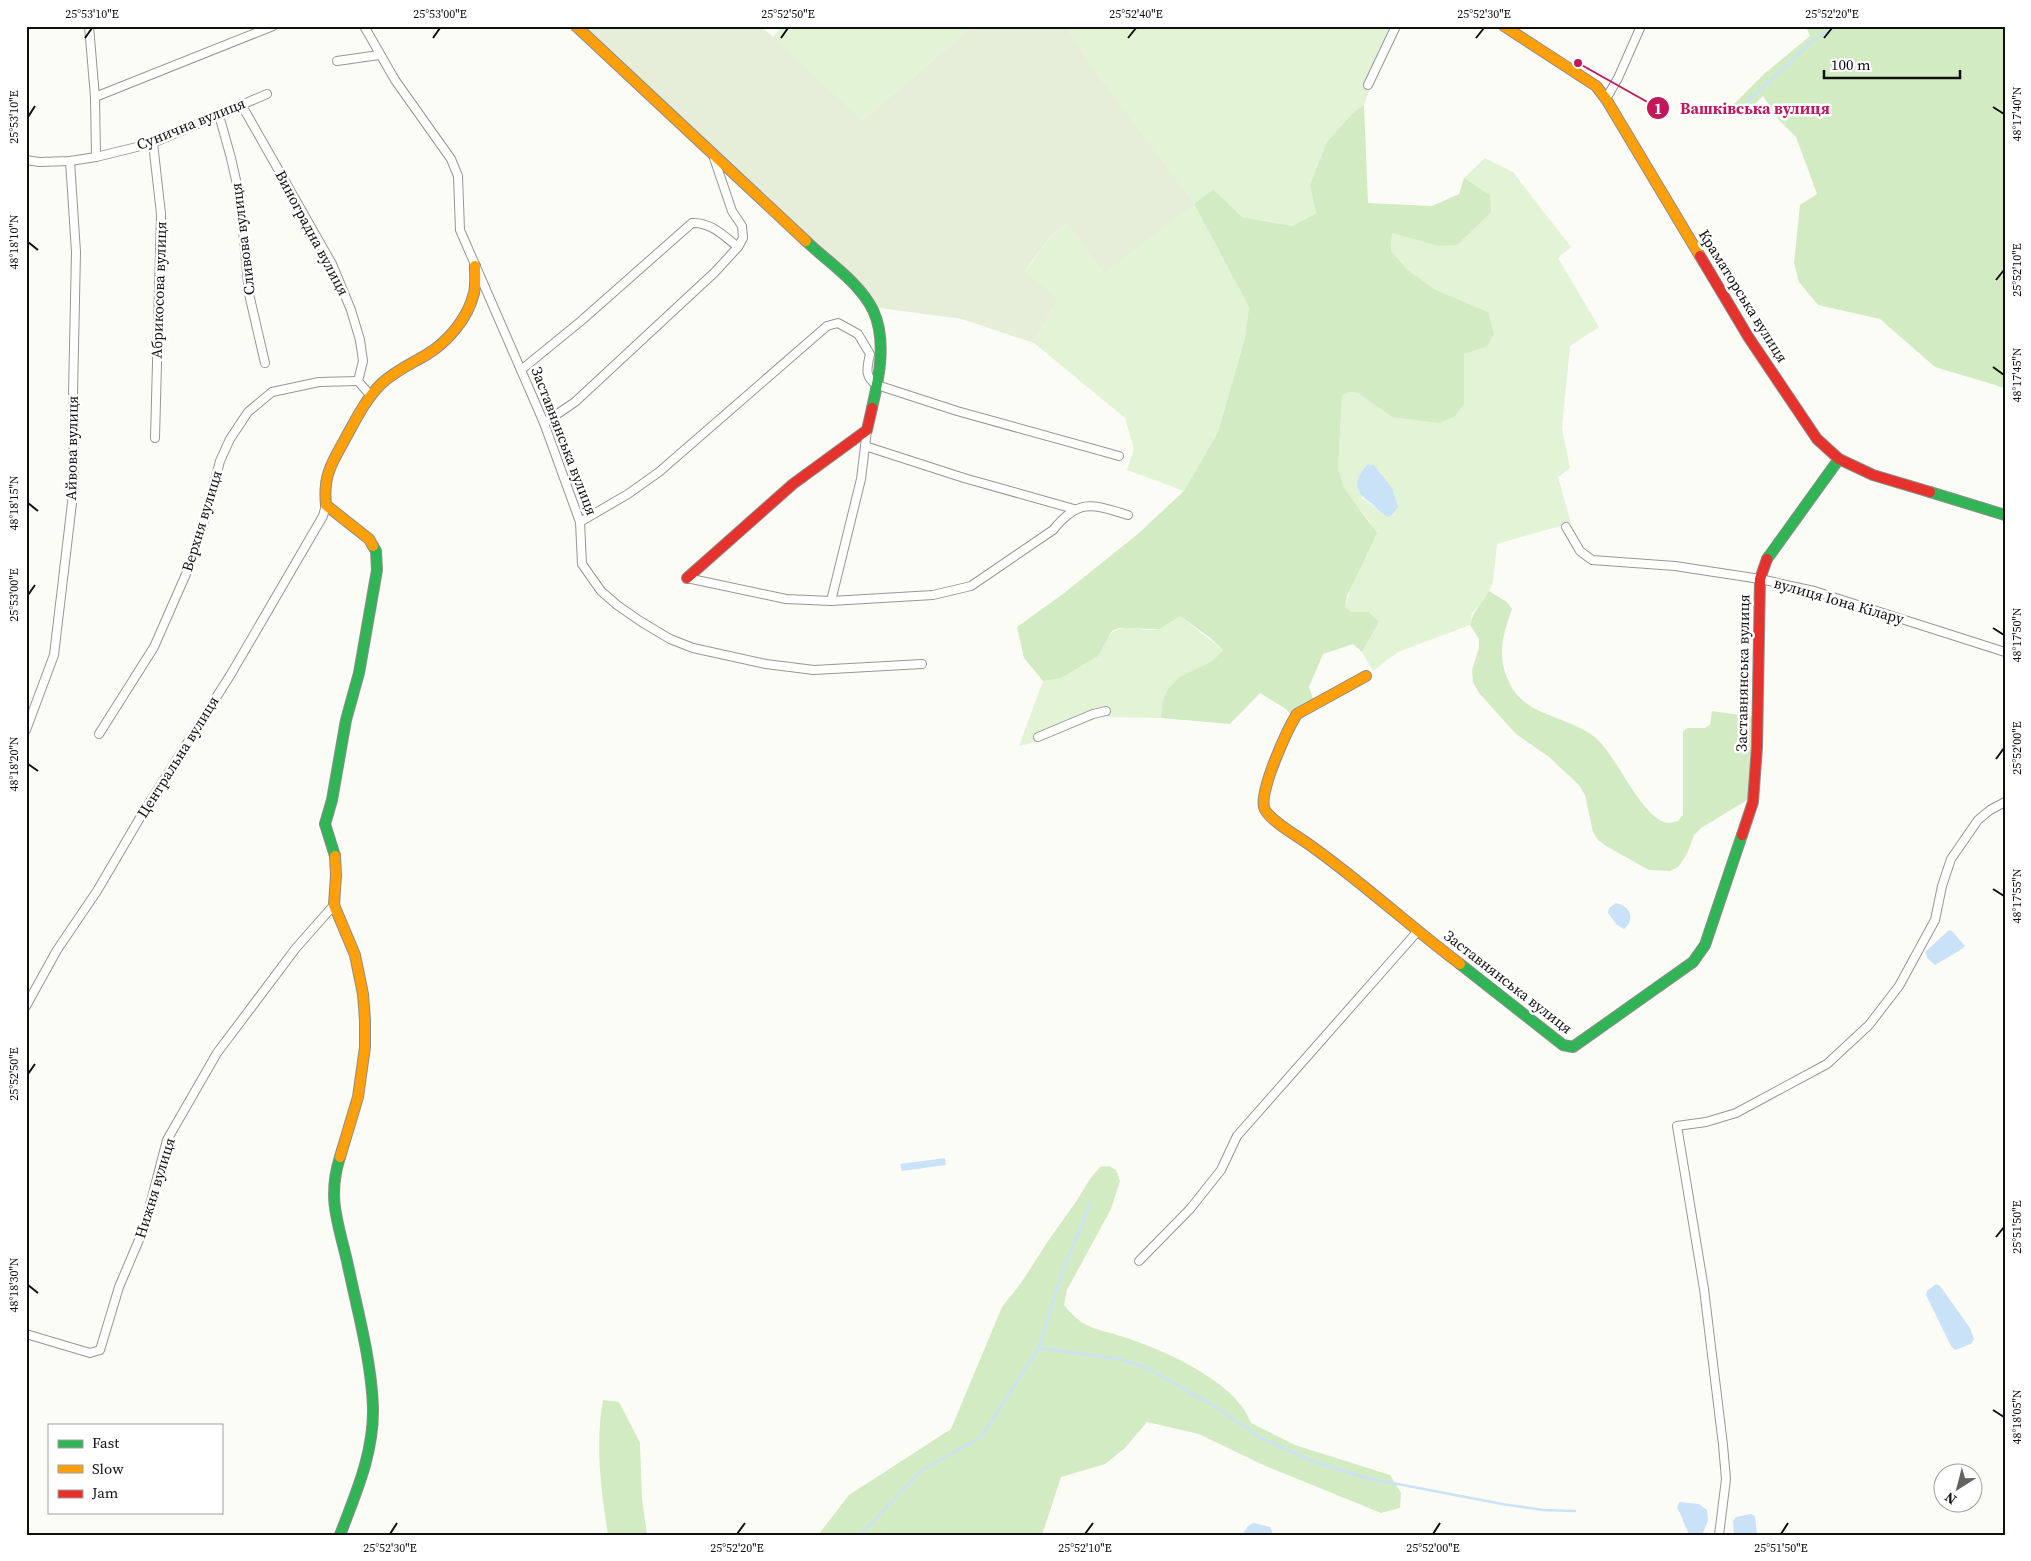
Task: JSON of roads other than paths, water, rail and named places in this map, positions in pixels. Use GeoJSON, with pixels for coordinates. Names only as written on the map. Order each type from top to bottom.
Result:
{"type":"FeatureCollection","features":[{"type":"Feature","properties":{"kind":"street"},"geometry":{"type":"LineString","coordinates":[[89,26],[95,97],[96,157]]}},
{"type":"Feature","properties":{"kind":"street"},"geometry":{"type":"LineString","coordinates":[[95,97],[273,26]]}},
{"type":"Feature","properties":{"kind":"street","name":"Заставнянська вулиця"},"geometry":{"type":"LineString","coordinates":[[364,26],[379,55],[451,159],[458,176],[460,230],[544,423],[580,522],[582,564],[601,591],[617,605],[670,639],[693,648],[766,664],[814,670],[922,664]]}},
{"type":"Feature","properties":{"kind":"street"},"geometry":{"type":"LineString","coordinates":[[576,26],[796,230],[862,295],[874,312],[879,336],[880,364],[877,386],[867,430],[861,479],[831,601]]}},
{"type":"Feature","properties":{"kind":"street"},"geometry":{"type":"LineString","coordinates":[[1368,85],[1396,26]]}},
{"type":"Feature","properties":{"kind":"street","name":"Краматорська вулиця"},"geometry":{"type":"LineString","coordinates":[[1504,26],[1578,73],[1596,86],[1606,99],[1749,338],[1817,439],[1838,459],[1873,475],[2005,516]]}},
{"type":"Feature","properties":{"kind":"street"},"geometry":{"type":"LineString","coordinates":[[1606,99],[1618,78],[1641,26]]}},
{"type":"Feature","properties":{"kind":"street"},"geometry":{"type":"LineString","coordinates":[[337,61],[379,55]]}},
{"type":"Feature","properties":{"kind":"street","name":"Сунична вулиця"},"geometry":{"type":"LineString","coordinates":[[26,160],[39,162],[70,161],[96,157],[153,143],[267,94]]}},
{"type":"Feature","properties":{"kind":"street","name":"Виноградна вулиця"},"geometry":{"type":"LineString","coordinates":[[242,104],[332,264],[344,292],[360,340],[362,361],[358,381]]}},
{"type":"Feature","properties":{"kind":"street","name":"Сливова вулиця"},"geometry":{"type":"LineString","coordinates":[[219,116],[229,148],[240,198],[248,286],[264,363]]}},
{"type":"Feature","properties":{"kind":"street","name":"Абрикосова вулиця"},"geometry":{"type":"LineString","coordinates":[[153,143],[161,214],[155,438]]}},
{"type":"Feature","properties":{"kind":"street"},"geometry":{"type":"LineString","coordinates":[[544,423],[576,402],[738,247],[743,238],[742,226],[732,211],[714,156]]}},
{"type":"Feature","properties":{"kind":"street","name":"Айвова вулиця"},"geometry":{"type":"LineString","coordinates":[[26,730],[54,654],[74,486],[73,394],[76,252],[70,161]]}},
{"type":"Feature","properties":{"kind":"street"},"geometry":{"type":"LineString","coordinates":[[521,370],[580,322],[692,223],[703,223],[714,228],[738,247]]}},
{"type":"Feature","properties":{"kind":"street"},"geometry":{"type":"LineString","coordinates":[[340,1535],[368,1457],[374,1412],[364,1334],[347,1259],[338,1230],[332,1196],[334,1182],[352,1122],[365,1048],[365,1012],[361,977],[350,940],[340,923],[334,905],[337,882],[336,859],[330,834],[325,824],[332,800],[346,720],[359,673],[377,570],[376,551],[369,539],[326,505],[323,487],[328,468],[370,395],[383,382],[434,350],[458,325],[469,309],[474,292],[475,266]]}},
{"type":"Feature","properties":{"kind":"street"},"geometry":{"type":"LineString","coordinates":[[580,522],[628,494],[659,472],[827,326],[838,323],[858,334],[870,354],[866,372],[870,381],[877,386],[957,411],[1120,456]]}},
{"type":"Feature","properties":{"kind":"street"},"geometry":{"type":"LineString","coordinates":[[358,381],[370,395]]}},
{"type":"Feature","properties":{"kind":"street","name":"Верхня вулиця"},"geometry":{"type":"LineString","coordinates":[[99,734],[154,647],[186,574],[202,529],[220,461],[230,440],[248,412],[272,392],[319,382],[358,381]]}},
{"type":"Feature","properties":{"kind":"street"},"geometry":{"type":"LineString","coordinates":[[688,578],[794,484],[867,430]]}},
{"type":"Feature","properties":{"kind":"street"},"geometry":{"type":"LineString","coordinates":[[866,446],[964,478],[1074,509]]}},
{"type":"Feature","properties":{"kind":"street","name":"Заставнянська вулиця"},"geometry":{"type":"LineString","coordinates":[[1366,676],[1297,714],[1290,725],[1268,782],[1263,800],[1264,809],[1276,821],[1324,856],[1418,932],[1567,1047],[1573,1047],[1598,1027],[1681,972],[1693,962],[1705,945],[1752,802],[1757,747],[1760,579],[1768,557],[1838,459]]}},
{"type":"Feature","properties":{"kind":"street","name":"Центральна вулиця"},"geometry":{"type":"LineString","coordinates":[[26,1006],[57,950],[97,890],[141,816],[231,674],[318,524],[326,505]]}},
{"type":"Feature","properties":{"kind":"street"},"geometry":{"type":"LineString","coordinates":[[688,578],[786,599],[831,601],[933,595],[971,586],[1053,530],[1062,518],[1074,509],[1084,506],[1096,507],[1128,516]]}},
{"type":"Feature","properties":{"kind":"street","name":"вулиця Іона Кілару"},"geometry":{"type":"LineString","coordinates":[[1566,527],[1580,551],[1592,560],[1675,566],[1760,579],[1814,591],[2005,652]]}},
{"type":"Feature","properties":{"kind":"street"},"geometry":{"type":"LineString","coordinates":[[1038,737],[1093,714],[1106,711]]}},
{"type":"Feature","properties":{"kind":"street"},"geometry":{"type":"LineString","coordinates":[[1719,1535],[1726,1480],[1724,1445],[1704,1289],[1677,1126],[1706,1122],[1736,1113],[1826,1064],[1869,1025],[1899,986],[1935,920],[1942,886],[1951,858],[1978,820],[1990,810],[2005,802]]}},
{"type":"Feature","properties":{"kind":"street","name":"Нижня вулиця"},"geometry":{"type":"LineString","coordinates":[[26,1334],[90,1353],[100,1350],[119,1287],[144,1228],[167,1140],[217,1053],[291,955],[334,905]]}},
{"type":"Feature","properties":{"kind":"street"},"geometry":{"type":"LineString","coordinates":[[1139,1261],[1190,1208],[1221,1170],[1237,1136],[1418,932]]}},
{"type":"Feature","properties":{"kind":"water"},"geometry":{"type":"Polygon","coordinates":[[[1368,464],[1374,465],[1392,488],[1398,507],[1388,517],[1362,495],[1357,486],[1359,476],[1368,464]]]}},
{"type":"Feature","properties":{"kind":"water"},"geometry":{"type":"Polygon","coordinates":[[[1616,903],[1625,907],[1630,913],[1630,921],[1624,929],[1617,925],[1608,913],[1609,908],[1616,903]]]}},
{"type":"Feature","properties":{"kind":"water"},"geometry":{"type":"Polygon","coordinates":[[[1949,930],[1965,946],[1935,965],[1928,959],[1925,952],[1949,930]]]}},
{"type":"Feature","properties":{"kind":"water"},"geometry":{"type":"Polygon","coordinates":[[[945,1158],[946,1165],[902,1171],[900,1164],[945,1158]]]}},
{"type":"Feature","properties":{"kind":"water"},"geometry":{"type":"Polygon","coordinates":[[[1936,1284],[1940,1286],[1970,1328],[1974,1339],[1971,1344],[1955,1350],[1951,1346],[1926,1295],[1927,1291],[1936,1284]]]}},
{"type":"Feature","properties":{"kind":"water"},"geometry":{"type":"Polygon","coordinates":[[[1679,1502],[1699,1504],[1707,1510],[1708,1521],[1702,1535],[1690,1535],[1677,1508],[1679,1502]]]}},
{"type":"Feature","properties":{"kind":"water"},"geometry":{"type":"Polygon","coordinates":[[[1751,1514],[1755,1516],[1757,1535],[1734,1535],[1733,1521],[1736,1517],[1751,1514]]]}},
{"type":"Feature","properties":{"kind":"water"},"geometry":{"type":"Polygon","coordinates":[[[1253,1523],[1270,1527],[1272,1535],[1242,1535],[1248,1526],[1253,1523]]]}},
{"type":"Feature","properties":{"kind":"waterway"},"geometry":{"type":"LineString","coordinates":[[1747,102],[1817,37],[1839,26]]}},
{"type":"Feature","properties":{"kind":"waterway"},"geometry":{"type":"LineString","coordinates":[[860,1535],[922,1470],[981,1437],[1039,1348],[1061,1275],[1090,1204]]}},
{"type":"Feature","properties":{"kind":"waterway"},"geometry":{"type":"LineString","coordinates":[[1039,1348],[1120,1359],[1147,1368],[1216,1407],[1261,1438],[1312,1461],[1366,1478],[1502,1504],[1544,1510],[1575,1511]]}},
{"type":"Feature","properties":{"kind":"place","name":"Вашківська вулиця"},"geometry":{"type":"Point","coordinates":[1578,63]}}]}
